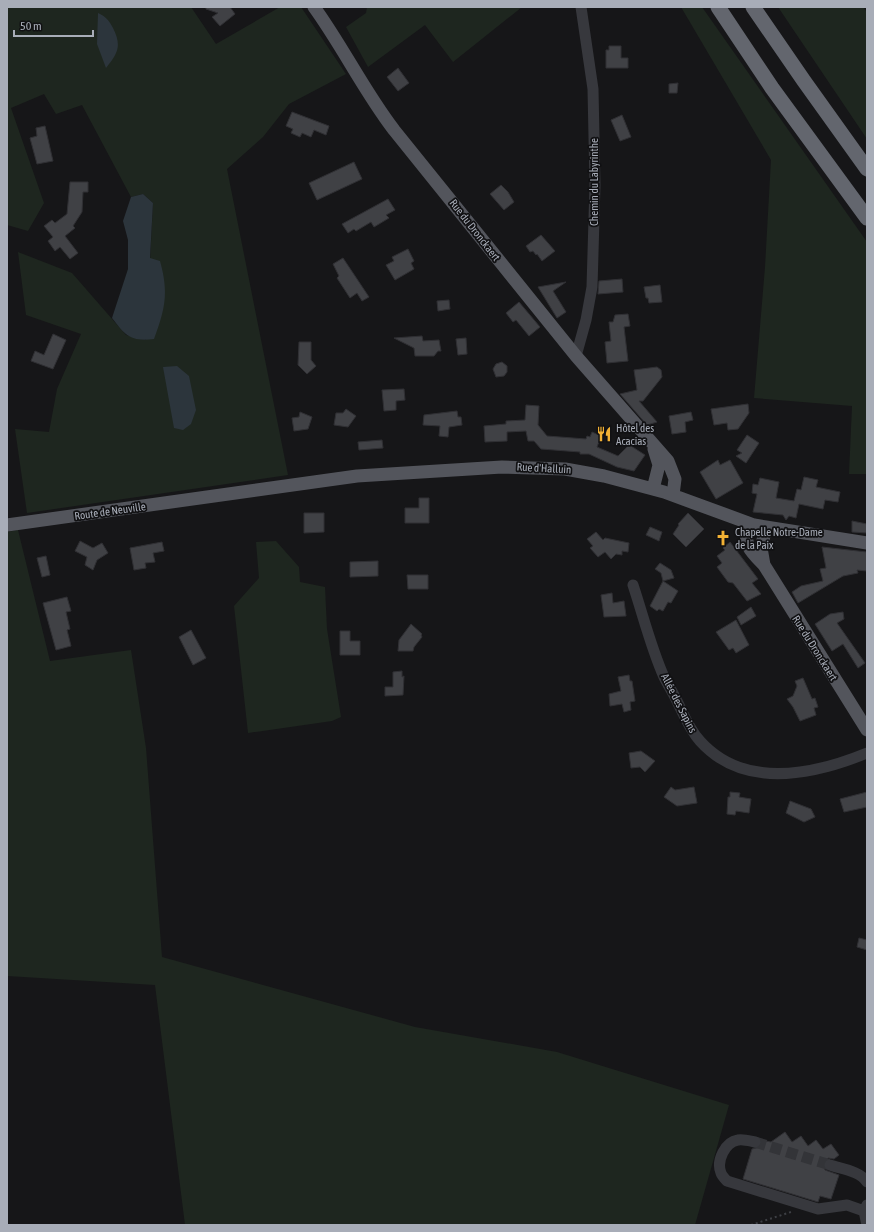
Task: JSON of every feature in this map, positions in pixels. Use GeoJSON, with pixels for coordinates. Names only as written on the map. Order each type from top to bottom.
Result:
{"type":"FeatureCollection","features":[{"type":"Feature","properties":{"kind":"highway"},"geometry":{"type":"LineString","coordinates":[[718,7],[772,88],[867,218]]}},
{"type":"Feature","properties":{"kind":"highway"},"geometry":{"type":"LineString","coordinates":[[753,7],[867,169]]}},
{"type":"Feature","properties":{"kind":"main road","name":"Rue du Dronckaert"},"geometry":{"type":"LineString","coordinates":[[314,7],[338,41],[386,119],[576,356],[663,455],[672,468],[675,479],[673,495]]}},
{"type":"Feature","properties":{"kind":"main road","name":"Rue du Dronckaert"},"geometry":{"type":"LineString","coordinates":[[650,442],[658,458],[659,465],[653,489]]}},
{"type":"Feature","properties":{"kind":"main road","name":"Rue d'Halluin"},"geometry":{"type":"LineString","coordinates":[[212,496],[357,476],[509,467],[542,467],[576,470],[653,489],[747,523],[766,528],[867,543]]}},
{"type":"Feature","properties":{"kind":"main road","name":"Route de Neuville"},"geometry":{"type":"LineString","coordinates":[[7,525],[212,496]]}},
{"type":"Feature","properties":{"kind":"main road","name":"Rue du Dronckaert"},"geometry":{"type":"LineString","coordinates":[[747,523],[747,545],[753,554],[764,565],[867,730]]}},
{"type":"Feature","properties":{"kind":"main road","name":"Rue du Dronckaert"},"geometry":{"type":"LineString","coordinates":[[764,565],[761,548],[766,528]]}},
{"type":"Feature","properties":{"kind":"street","name":"Chemin du Labyrinthe"},"geometry":{"type":"LineString","coordinates":[[576,356],[586,320],[592,287],[595,185],[593,89],[581,7]]}},
{"type":"Feature","properties":{"kind":"street","name":"Allée des Sapins"},"geometry":{"type":"LineString","coordinates":[[633,585],[664,677],[694,733],[712,752],[729,763],[748,770],[781,775],[796,773],[841,762],[867,753]]}},
{"type":"Feature","properties":{"kind":"street"},"geometry":{"type":"LineString","coordinates":[[755,1142],[739,1140],[730,1143],[723,1152],[720,1163],[721,1173],[727,1181],[818,1209],[847,1205],[865,1207],[867,1225]]}},
{"type":"Feature","properties":{"kind":"street"},"geometry":{"type":"LineString","coordinates":[[830,1165],[856,1174],[864,1178],[867,1182]]}},
{"type":"Feature","properties":{"kind":"path"},"geometry":{"type":"LineString","coordinates":[[751,1225],[794,1212]]}},
{"type":"Feature","properties":{"kind":"shaded area"},"geometry":{"type":"Polygon","coordinates":[[[7,7],[191,7],[216,44],[280,7],[301,7],[346,74],[289,104],[263,137],[227,169],[288,475],[27,513],[15,429],[49,432],[57,389],[81,334],[26,315],[18,252],[72,273],[126,335],[146,340],[153,203],[143,194],[131,197],[82,105],[56,114],[44,94],[11,108],[44,203],[28,231],[7,225],[7,7]]]}},
{"type":"Feature","properties":{"kind":"shaded area"},"geometry":{"type":"Polygon","coordinates":[[[367,7],[522,7],[453,62],[425,25],[368,67],[346,27],[366,13],[367,7]]]}},
{"type":"Feature","properties":{"kind":"shaded area"},"geometry":{"type":"Polygon","coordinates":[[[681,7],[702,7],[867,242],[867,474],[849,474],[852,406],[754,398],[765,267],[771,160],[681,7]]]}},
{"type":"Feature","properties":{"kind":"shaded area"},"geometry":{"type":"Polygon","coordinates":[[[778,7],[863,7],[867,12],[867,139],[778,7]]]}},
{"type":"Feature","properties":{"kind":"shaded area"},"geometry":{"type":"Polygon","coordinates":[[[98,13],[105,17],[110,23],[116,34],[118,45],[116,53],[106,68],[97,44],[98,13]]]}},
{"type":"Feature","properties":{"kind":"shaded area"},"geometry":{"type":"Polygon","coordinates":[[[143,194],[153,203],[150,258],[160,261],[163,272],[165,292],[161,319],[154,339],[146,340],[129,336],[112,318],[128,269],[128,240],[123,221],[131,197],[143,194]]]}},
{"type":"Feature","properties":{"kind":"shaded area"},"geometry":{"type":"Polygon","coordinates":[[[177,366],[189,376],[196,410],[191,424],[183,430],[174,428],[163,367],[177,366]]]}},
{"type":"Feature","properties":{"kind":"shaded area"},"geometry":{"type":"Polygon","coordinates":[[[18,530],[50,661],[131,650],[146,748],[162,957],[415,1027],[557,1052],[729,1105],[695,1225],[185,1225],[155,985],[7,976],[7,532],[18,530]]]}},
{"type":"Feature","properties":{"kind":"shaded area"},"geometry":{"type":"Polygon","coordinates":[[[276,541],[299,567],[300,582],[325,587],[327,629],[341,717],[332,721],[248,733],[234,606],[259,578],[256,542],[276,541]]]}},
{"type":"Feature","properties":{"kind":"building"},"geometry":{"type":"Polygon","coordinates":[[[206,7],[230,7],[235,14],[220,26],[212,17],[218,13],[206,9],[206,7]]]}},
{"type":"Feature","properties":{"kind":"building"},"geometry":{"type":"Polygon","coordinates":[[[609,46],[621,46],[621,58],[628,58],[628,68],[606,68],[606,50],[609,50],[609,46]]]}},
{"type":"Feature","properties":{"kind":"building"},"geometry":{"type":"Polygon","coordinates":[[[398,68],[409,83],[398,91],[387,77],[398,68]]]}},
{"type":"Feature","properties":{"kind":"building"},"geometry":{"type":"Polygon","coordinates":[[[678,83],[677,93],[669,93],[669,84],[678,83]]]}},
{"type":"Feature","properties":{"kind":"building"},"geometry":{"type":"Polygon","coordinates":[[[292,112],[329,126],[326,135],[314,130],[311,137],[302,133],[300,137],[291,133],[293,129],[286,126],[292,112]]]}},
{"type":"Feature","properties":{"kind":"building"},"geometry":{"type":"Polygon","coordinates":[[[622,115],[631,137],[620,141],[611,120],[622,115]]]}},
{"type":"Feature","properties":{"kind":"building"},"geometry":{"type":"Polygon","coordinates":[[[45,126],[53,161],[37,164],[30,138],[37,136],[36,128],[45,126]]]}},
{"type":"Feature","properties":{"kind":"building"},"geometry":{"type":"Polygon","coordinates":[[[354,162],[362,179],[317,200],[309,183],[354,162]]]}},
{"type":"Feature","properties":{"kind":"building"},"geometry":{"type":"Polygon","coordinates":[[[70,182],[88,182],[88,192],[83,192],[82,212],[73,226],[75,228],[65,236],[78,253],[70,259],[60,247],[55,251],[48,241],[53,237],[44,226],[52,220],[55,223],[67,214],[70,182]]]}},
{"type":"Feature","properties":{"kind":"building"},"geometry":{"type":"Polygon","coordinates":[[[501,185],[508,192],[514,202],[504,210],[490,194],[501,185]]]}},
{"type":"Feature","properties":{"kind":"building"},"geometry":{"type":"Polygon","coordinates":[[[388,199],[395,210],[386,215],[389,218],[374,227],[371,222],[356,231],[354,229],[348,233],[342,224],[388,199]]]}},
{"type":"Feature","properties":{"kind":"building"},"geometry":{"type":"Polygon","coordinates":[[[541,235],[555,251],[542,261],[537,254],[536,255],[533,251],[530,252],[526,246],[541,235]]]}},
{"type":"Feature","properties":{"kind":"building"},"geometry":{"type":"Polygon","coordinates":[[[408,249],[414,261],[411,263],[414,269],[395,280],[386,265],[394,261],[392,257],[408,249]]]}},
{"type":"Feature","properties":{"kind":"building"},"geometry":{"type":"Polygon","coordinates":[[[343,258],[369,297],[362,301],[357,293],[350,298],[337,278],[339,276],[333,264],[343,258]]]}},
{"type":"Feature","properties":{"kind":"building"},"geometry":{"type":"Polygon","coordinates":[[[622,279],[623,292],[598,294],[599,281],[622,279]]]}},
{"type":"Feature","properties":{"kind":"building"},"geometry":{"type":"Polygon","coordinates":[[[566,282],[553,291],[566,312],[557,318],[538,287],[566,282]]]}},
{"type":"Feature","properties":{"kind":"building"},"geometry":{"type":"Polygon","coordinates":[[[660,285],[662,302],[649,303],[648,298],[646,298],[644,287],[660,285]]]}},
{"type":"Feature","properties":{"kind":"building"},"geometry":{"type":"Polygon","coordinates":[[[449,300],[450,309],[438,311],[437,301],[449,300]]]}},
{"type":"Feature","properties":{"kind":"building"},"geometry":{"type":"Polygon","coordinates":[[[519,302],[540,327],[529,336],[516,320],[513,322],[506,313],[519,302]]]}},
{"type":"Feature","properties":{"kind":"building"},"geometry":{"type":"Polygon","coordinates":[[[628,314],[630,326],[624,327],[628,361],[607,363],[605,342],[611,341],[609,322],[613,322],[615,315],[628,314]]]}},
{"type":"Feature","properties":{"kind":"building"},"geometry":{"type":"Polygon","coordinates":[[[53,334],[66,340],[53,369],[31,361],[35,351],[44,355],[53,334]]]}},
{"type":"Feature","properties":{"kind":"building"},"geometry":{"type":"Polygon","coordinates":[[[422,336],[423,341],[439,340],[441,351],[438,351],[434,356],[415,356],[414,348],[394,338],[422,336]]]}},
{"type":"Feature","properties":{"kind":"building"},"geometry":{"type":"Polygon","coordinates":[[[466,338],[467,354],[458,355],[456,339],[466,338]]]}},
{"type":"Feature","properties":{"kind":"building"},"geometry":{"type":"Polygon","coordinates":[[[299,342],[311,342],[311,360],[316,366],[307,374],[298,365],[299,342]]]}},
{"type":"Feature","properties":{"kind":"building"},"geometry":{"type":"Polygon","coordinates":[[[502,362],[507,366],[507,372],[504,376],[496,377],[493,369],[496,364],[502,362]]]}},
{"type":"Feature","properties":{"kind":"building"},"geometry":{"type":"Polygon","coordinates":[[[657,367],[661,370],[662,377],[643,401],[639,401],[657,422],[647,425],[620,394],[637,390],[634,370],[657,367]]]}},
{"type":"Feature","properties":{"kind":"building"},"geometry":{"type":"Polygon","coordinates":[[[404,389],[405,400],[396,401],[396,410],[384,411],[382,390],[404,389]]]}},
{"type":"Feature","properties":{"kind":"building"},"geometry":{"type":"Polygon","coordinates":[[[748,404],[749,413],[738,429],[728,430],[727,423],[714,425],[711,409],[748,404]]]}},
{"type":"Feature","properties":{"kind":"building"},"geometry":{"type":"Polygon","coordinates":[[[526,405],[539,406],[538,425],[547,436],[586,439],[587,436],[590,437],[592,432],[601,436],[597,447],[618,456],[628,446],[631,446],[645,455],[634,471],[617,467],[589,454],[541,449],[534,441],[528,441],[526,431],[507,432],[507,441],[485,442],[484,426],[506,424],[506,421],[525,420],[526,405]]]}},
{"type":"Feature","properties":{"kind":"building"},"geometry":{"type":"Polygon","coordinates":[[[346,409],[356,416],[348,427],[334,425],[336,413],[343,413],[346,409]]]}},
{"type":"Feature","properties":{"kind":"building"},"geometry":{"type":"Polygon","coordinates":[[[457,411],[458,417],[461,417],[462,425],[449,427],[448,437],[439,436],[440,426],[423,425],[424,415],[457,411]]]}},
{"type":"Feature","properties":{"kind":"building"},"geometry":{"type":"Polygon","coordinates":[[[300,412],[312,417],[308,429],[294,431],[292,418],[299,417],[300,412]]]}},
{"type":"Feature","properties":{"kind":"building"},"geometry":{"type":"Polygon","coordinates":[[[691,412],[693,420],[685,422],[686,432],[672,434],[669,416],[691,412]]]}},
{"type":"Feature","properties":{"kind":"building"},"geometry":{"type":"Polygon","coordinates":[[[747,435],[759,443],[746,463],[736,456],[742,453],[737,450],[747,435]]]}},
{"type":"Feature","properties":{"kind":"building"},"geometry":{"type":"Polygon","coordinates":[[[382,440],[383,448],[359,450],[358,442],[382,440]]]}},
{"type":"Feature","properties":{"kind":"building"},"geometry":{"type":"Polygon","coordinates":[[[718,460],[720,465],[730,460],[743,483],[716,499],[700,472],[718,460]]]}},
{"type":"Feature","properties":{"kind":"building"},"geometry":{"type":"Polygon","coordinates":[[[804,477],[818,480],[816,487],[840,492],[838,502],[825,500],[823,509],[799,504],[796,518],[789,516],[786,520],[783,515],[753,512],[757,494],[752,493],[753,484],[758,485],[760,478],[779,482],[776,498],[794,501],[797,489],[801,490],[804,477]]]}},
{"type":"Feature","properties":{"kind":"building"},"geometry":{"type":"Polygon","coordinates":[[[419,498],[429,498],[429,523],[405,523],[405,508],[419,508],[419,498]]]}},
{"type":"Feature","properties":{"kind":"building"},"geometry":{"type":"Polygon","coordinates":[[[304,513],[324,513],[324,532],[304,533],[304,513]]]}},
{"type":"Feature","properties":{"kind":"building"},"geometry":{"type":"Polygon","coordinates":[[[688,513],[704,529],[686,547],[673,534],[679,525],[678,524],[688,513]]]}},
{"type":"Feature","properties":{"kind":"building"},"geometry":{"type":"Polygon","coordinates":[[[852,521],[867,524],[867,533],[852,532],[852,521]]]}},
{"type":"Feature","properties":{"kind":"building"},"geometry":{"type":"Polygon","coordinates":[[[650,527],[662,532],[659,541],[646,535],[650,527]]]}},
{"type":"Feature","properties":{"kind":"building"},"geometry":{"type":"Polygon","coordinates":[[[596,532],[603,540],[605,538],[629,543],[628,552],[622,551],[622,555],[616,554],[611,559],[605,552],[598,557],[590,548],[593,546],[587,539],[596,532]]]}},
{"type":"Feature","properties":{"kind":"building"},"geometry":{"type":"Polygon","coordinates":[[[80,541],[93,548],[102,543],[108,553],[97,560],[93,570],[85,565],[87,557],[75,551],[80,541]]]}},
{"type":"Feature","properties":{"kind":"building"},"geometry":{"type":"Polygon","coordinates":[[[162,542],[164,551],[153,553],[155,562],[145,563],[146,568],[134,570],[130,548],[162,542]]]}},
{"type":"Feature","properties":{"kind":"building"},"geometry":{"type":"Polygon","coordinates":[[[730,542],[758,579],[752,583],[761,594],[747,601],[733,583],[728,582],[717,567],[722,563],[717,556],[725,550],[723,548],[730,542]]]}},
{"type":"Feature","properties":{"kind":"building"},"geometry":{"type":"Polygon","coordinates":[[[822,547],[867,552],[867,571],[857,570],[858,573],[843,576],[798,603],[792,592],[801,586],[823,581],[820,569],[826,568],[822,547]]]}},
{"type":"Feature","properties":{"kind":"building"},"geometry":{"type":"Polygon","coordinates":[[[46,556],[50,575],[42,577],[37,558],[46,556]]]}},
{"type":"Feature","properties":{"kind":"building"},"geometry":{"type":"Polygon","coordinates":[[[378,561],[378,576],[350,577],[350,562],[378,561]]]}},
{"type":"Feature","properties":{"kind":"building"},"geometry":{"type":"Polygon","coordinates":[[[660,563],[671,570],[674,578],[663,581],[661,573],[655,569],[660,563]]]}},
{"type":"Feature","properties":{"kind":"building"},"geometry":{"type":"Polygon","coordinates":[[[407,575],[428,575],[428,589],[408,589],[407,575]]]}},
{"type":"Feature","properties":{"kind":"building"},"geometry":{"type":"Polygon","coordinates":[[[663,581],[678,591],[671,603],[668,602],[663,611],[659,609],[657,611],[650,606],[663,581]]]}},
{"type":"Feature","properties":{"kind":"building"},"geometry":{"type":"Polygon","coordinates":[[[612,593],[613,603],[624,601],[626,616],[604,617],[601,595],[612,593]]]}},
{"type":"Feature","properties":{"kind":"building"},"geometry":{"type":"Polygon","coordinates":[[[67,597],[71,611],[66,612],[70,629],[67,630],[71,646],[56,650],[43,603],[67,597]]]}},
{"type":"Feature","properties":{"kind":"building"},"geometry":{"type":"Polygon","coordinates":[[[751,607],[756,616],[741,625],[737,617],[751,607]]]}},
{"type":"Feature","properties":{"kind":"building"},"geometry":{"type":"Polygon","coordinates":[[[843,612],[844,619],[837,623],[865,663],[858,668],[843,644],[832,651],[815,624],[830,614],[843,612]]]}},
{"type":"Feature","properties":{"kind":"building"},"geometry":{"type":"Polygon","coordinates":[[[736,620],[749,645],[736,653],[733,648],[729,650],[716,632],[736,620]]]}},
{"type":"Feature","properties":{"kind":"building"},"geometry":{"type":"Polygon","coordinates":[[[411,624],[422,634],[422,637],[414,647],[413,651],[398,651],[399,640],[411,624]]]}},
{"type":"Feature","properties":{"kind":"building"},"geometry":{"type":"Polygon","coordinates":[[[191,630],[206,658],[193,665],[179,637],[191,630]]]}},
{"type":"Feature","properties":{"kind":"building"},"geometry":{"type":"Polygon","coordinates":[[[340,631],[350,631],[350,641],[360,641],[360,655],[340,655],[340,631]]]}},
{"type":"Feature","properties":{"kind":"building"},"geometry":{"type":"Polygon","coordinates":[[[402,671],[402,677],[404,676],[403,695],[385,696],[385,687],[393,687],[393,672],[402,671]]]}},
{"type":"Feature","properties":{"kind":"building"},"geometry":{"type":"Polygon","coordinates":[[[629,675],[630,681],[632,681],[635,701],[630,702],[631,710],[624,712],[622,704],[610,706],[609,694],[621,691],[618,677],[629,675]]]}},
{"type":"Feature","properties":{"kind":"building"},"geometry":{"type":"Polygon","coordinates":[[[803,678],[812,699],[815,698],[818,707],[814,708],[816,715],[800,721],[787,699],[793,696],[797,686],[795,681],[803,678]]]}},
{"type":"Feature","properties":{"kind":"building"},"geometry":{"type":"Polygon","coordinates":[[[641,751],[655,761],[645,772],[640,767],[631,768],[629,753],[641,751]]]}},
{"type":"Feature","properties":{"kind":"building"},"geometry":{"type":"Polygon","coordinates":[[[671,787],[675,790],[694,787],[697,803],[677,806],[664,797],[671,787]]]}},
{"type":"Feature","properties":{"kind":"building"},"geometry":{"type":"Polygon","coordinates":[[[730,792],[740,793],[739,797],[751,799],[749,813],[736,811],[735,815],[727,814],[728,797],[730,797],[730,792]]]}},
{"type":"Feature","properties":{"kind":"building"},"geometry":{"type":"Polygon","coordinates":[[[867,792],[867,807],[844,812],[840,799],[867,792]]]}},
{"type":"Feature","properties":{"kind":"building"},"geometry":{"type":"Polygon","coordinates":[[[790,801],[811,809],[815,817],[804,822],[786,813],[790,801]]]}},
{"type":"Feature","properties":{"kind":"building"},"geometry":{"type":"Polygon","coordinates":[[[859,938],[867,940],[867,950],[857,947],[859,938]]]}},
{"type":"Feature","properties":{"kind":"building"},"geometry":{"type":"Polygon","coordinates":[[[785,1132],[792,1142],[801,1136],[808,1146],[816,1140],[823,1149],[831,1144],[839,1155],[834,1159],[828,1158],[823,1163],[825,1170],[839,1175],[831,1199],[820,1196],[818,1202],[743,1179],[752,1149],[760,1147],[761,1140],[771,1142],[785,1132]]]}},
{"type":"Feature","properties":{"kind":"tunnel"},"geometry":{"type":"LineString","coordinates":[[755,1142],[830,1165]]}},
{"type":"Feature","properties":{"kind":"place","name":"Hôtel des Acacias"},"geometry":{"type":"Point","coordinates":[604,434]}},
{"type":"Feature","properties":{"kind":"place","name":"Chapelle Notre-Dame de la Paix"},"geometry":{"type":"Point","coordinates":[723,538]}}]}
